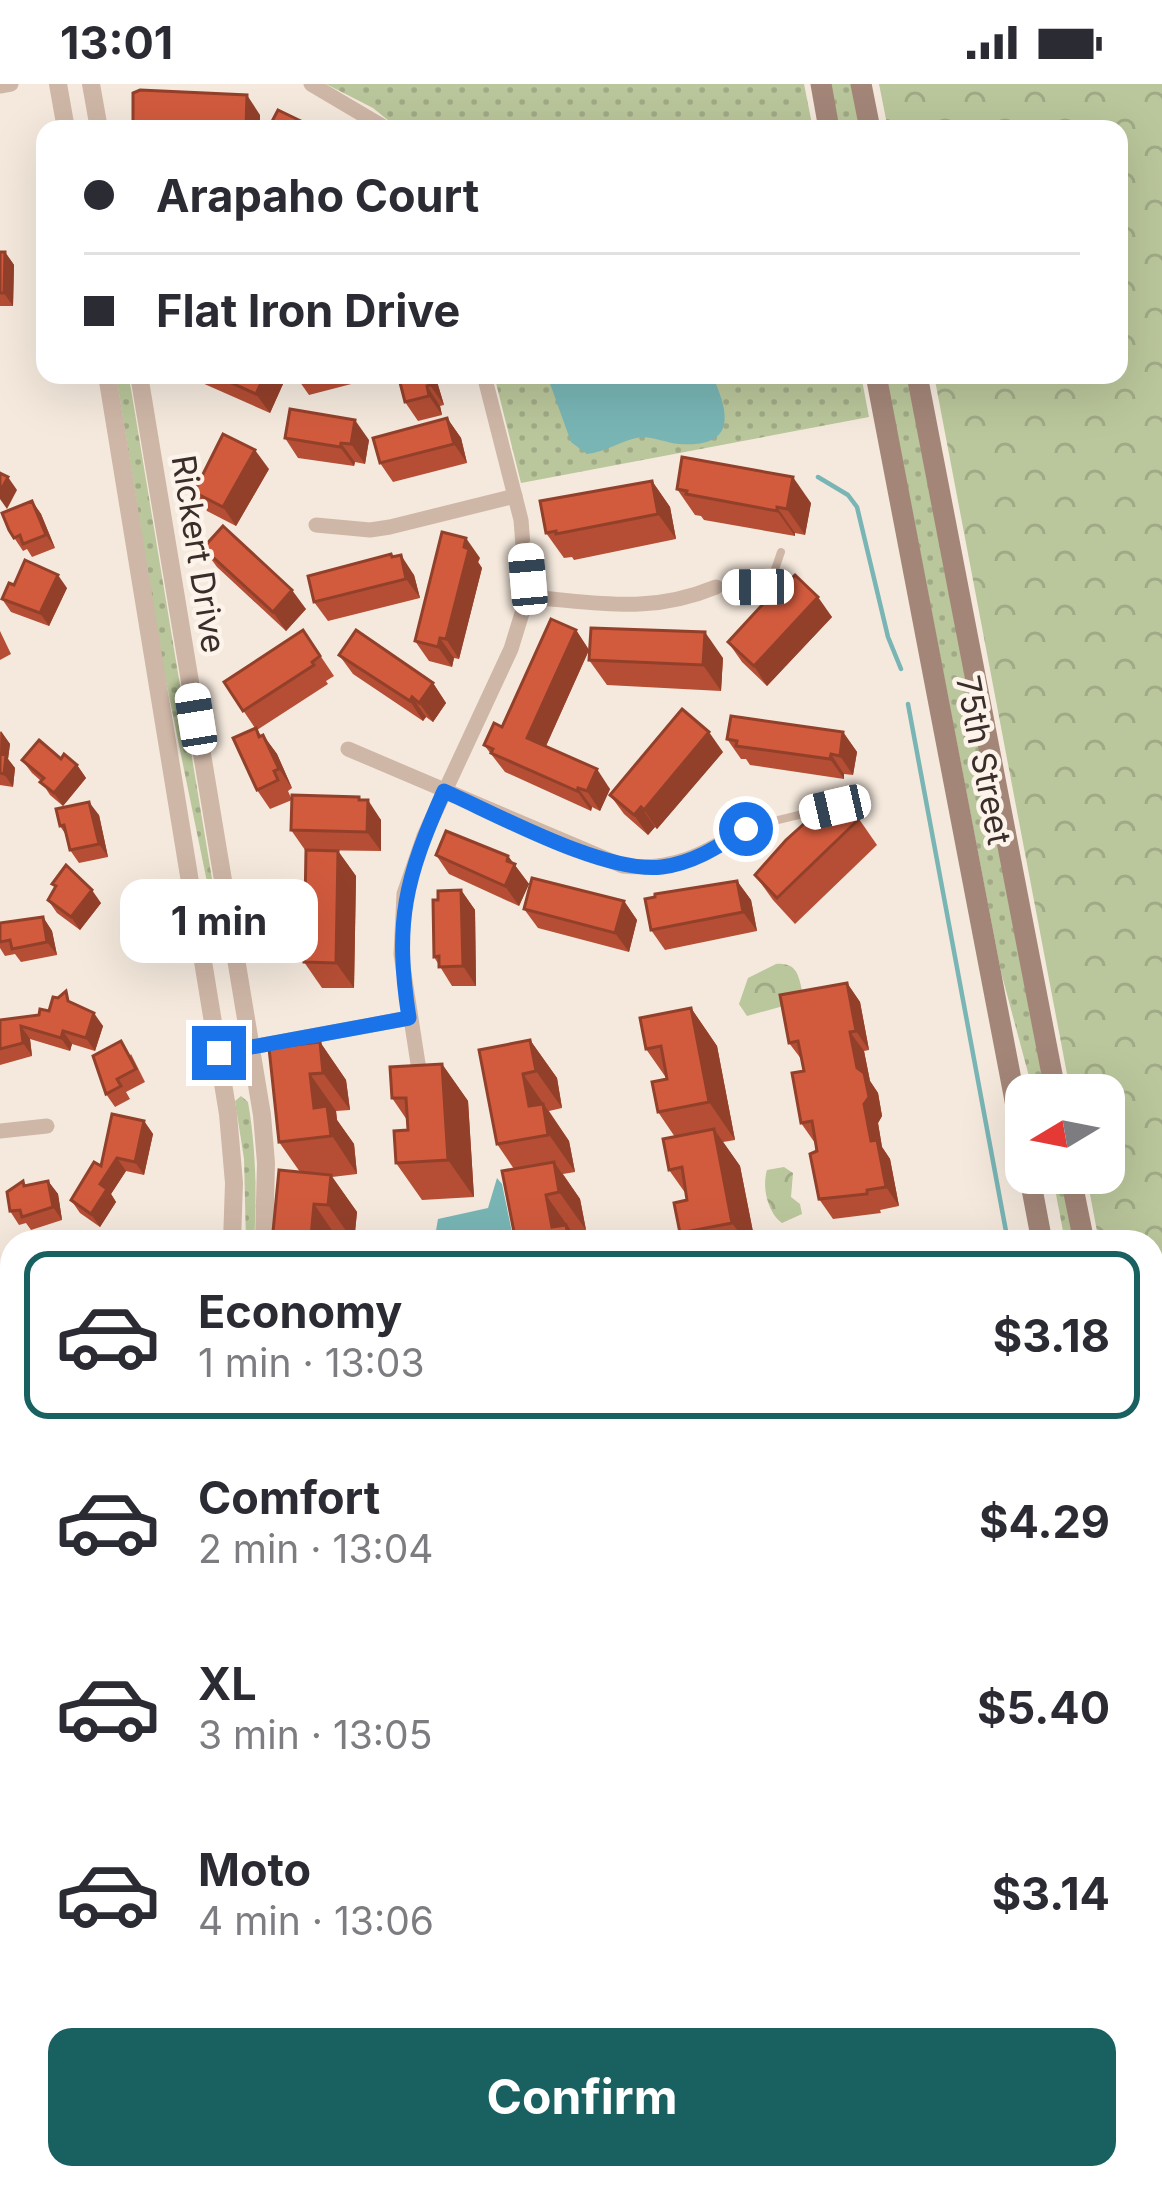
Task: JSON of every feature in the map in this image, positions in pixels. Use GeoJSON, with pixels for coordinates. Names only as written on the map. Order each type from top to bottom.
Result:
{"type":"FeatureCollection","features":[{"type":"Feature","properties":{"kind":"main road"},"geometry":{"type":"LineString","coordinates":[[820,84],[827,120]]}},
{"type":"Feature","properties":{"kind":"main road"},"geometry":{"type":"LineString","coordinates":[[861,84],[868,120]]}},
{"type":"Feature","properties":{"kind":"main road","name":"75th Street"},"geometry":{"type":"LineString","coordinates":[[878,384],[1010,1074]]}},
{"type":"Feature","properties":{"kind":"main road","name":"75th Street"},"geometry":{"type":"LineString","coordinates":[[919,384],[1051,1074]]}},
{"type":"Feature","properties":{"kind":"main road"},"geometry":{"type":"LineString","coordinates":[[1033,1194],[1040,1230]]}},
{"type":"Feature","properties":{"kind":"main road"},"geometry":{"type":"LineString","coordinates":[[1074,1194],[1082,1230]]}},
{"type":"Feature","properties":{"kind":"street"},"geometry":{"type":"LineString","coordinates":[[0,86],[10,84]]}},
{"type":"Feature","properties":{"kind":"street"},"geometry":{"type":"LineString","coordinates":[[58,84],[64,120]]}},
{"type":"Feature","properties":{"kind":"street"},"geometry":{"type":"LineString","coordinates":[[91,84],[97,120]]}},
{"type":"Feature","properties":{"kind":"street"},"geometry":{"type":"LineString","coordinates":[[311,84],[372,120]]}},
{"type":"Feature","properties":{"kind":"street","name":"Rickert Drive"},"geometry":{"type":"LineString","coordinates":[[108,384],[219,1053],[233,1159],[232,1230]]}},
{"type":"Feature","properties":{"kind":"street","name":"Rickert Drive"},"geometry":{"type":"LineString","coordinates":[[140,384],[251,1048],[266,1163],[264,1230]]}},
{"type":"Feature","properties":{"kind":"street"},"geometry":{"type":"LineString","coordinates":[[419,1070],[401,954],[404,894],[444,791],[511,650],[527,597],[525,540],[486,384]]}},
{"type":"Feature","properties":{"kind":"street"},"geometry":{"type":"LineString","coordinates":[[316,525],[370,530],[515,496]]}},
{"type":"Feature","properties":{"kind":"street"},"geometry":{"type":"LineString","coordinates":[[527,597],[649,605],[684,600],[716,587]]}},
{"type":"Feature","properties":{"kind":"street"},"geometry":{"type":"LineString","coordinates":[[348,748],[622,866],[661,868],[682,863],[746,829]]}},
{"type":"Feature","properties":{"kind":"street"},"geometry":{"type":"LineString","coordinates":[[219,1053],[409,1018]]}},
{"type":"Feature","properties":{"kind":"street"},"geometry":{"type":"LineString","coordinates":[[0,1130],[47,1126]]}},
{"type":"Feature","properties":{"kind":"lane"},"geometry":{"type":"LineString","coordinates":[[716,587],[758,587],[771,581],[781,552]]}},
{"type":"Feature","properties":{"kind":"lane"},"geometry":{"type":"LineString","coordinates":[[746,829],[835,807]]}},
{"type":"Feature","properties":{"kind":"green space"},"geometry":{"type":"Polygon","coordinates":[[[326,84],[804,84],[811,120],[388,120],[326,84]]]}},
{"type":"Feature","properties":{"kind":"green space"},"geometry":{"type":"Polygon","coordinates":[[[830,84],[851,84],[858,120],[837,120],[830,84]]]}},
{"type":"Feature","properties":{"kind":"green space"},"geometry":{"type":"Polygon","coordinates":[[[879,84],[1162,84],[1162,1230],[1097,1230],[1090,1194],[1125,1194],[1125,1074],[1067,1074],[936,384],[1128,384],[1128,120],[886,120],[879,84]]]}},
{"type":"Feature","properties":{"kind":"green space"},"geometry":{"type":"Polygon","coordinates":[[[117,384],[130,384],[131,389],[218,915],[214,916],[163,667],[117,384]]]}},
{"type":"Feature","properties":{"kind":"green space"},"geometry":{"type":"Polygon","coordinates":[[[496,384],[863,384],[869,417],[521,483],[496,384]]]}},
{"type":"Feature","properties":{"kind":"green space"},"geometry":{"type":"Polygon","coordinates":[[[888,384],[910,384],[1042,1074],[1028,1074],[1001,972],[888,384]]]}},
{"type":"Feature","properties":{"kind":"green space"},"geometry":{"type":"Polygon","coordinates":[[[776,964],[793,968],[803,995],[787,1005],[747,1016],[739,1004],[748,978],[776,964]]]}},
{"type":"Feature","properties":{"kind":"green space"},"geometry":{"type":"Polygon","coordinates":[[[241,1096],[248,1102],[256,1189],[254,1230],[246,1230],[244,1159],[235,1101],[241,1096]]]}},
{"type":"Feature","properties":{"kind":"green space"},"geometry":{"type":"Polygon","coordinates":[[[784,1167],[793,1173],[791,1197],[800,1204],[802,1214],[782,1223],[769,1206],[765,1183],[767,1170],[784,1167]]]}},
{"type":"Feature","properties":{"kind":"green space"},"geometry":{"type":"Polygon","coordinates":[[[1056,1194],[1065,1194],[1072,1230],[1063,1230],[1056,1194]]]}},
{"type":"Feature","properties":{"kind":"water"},"geometry":{"type":"Polygon","coordinates":[[[550,384],[715,384],[725,414],[720,434],[698,444],[642,437],[587,454],[571,442],[550,384]]]}},
{"type":"Feature","properties":{"kind":"water"},"geometry":{"type":"Polygon","coordinates":[[[497,1178],[512,1230],[436,1230],[438,1219],[488,1208],[497,1178]]]}},
{"type":"Feature","properties":{"kind":"building"},"geometry":{"type":"Polygon","coordinates":[[[133,93],[247,95],[246,120],[133,120],[133,93]]]}},
{"type":"Feature","properties":{"kind":"building"},"geometry":{"type":"Polygon","coordinates":[[[278,110],[299,120],[273,120],[278,110]]]}},
{"type":"Feature","properties":{"kind":"building"},"geometry":{"type":"Polygon","coordinates":[[[0,252],[5,252],[4,293],[0,293],[0,252]]]}},
{"type":"Feature","properties":{"kind":"building"},"geometry":{"type":"Polygon","coordinates":[[[234,384],[261,384],[256,394],[234,384]]]}},
{"type":"Feature","properties":{"kind":"building"},"geometry":{"type":"Polygon","coordinates":[[[400,384],[430,384],[429,396],[405,402],[400,384]]]}},
{"type":"Feature","properties":{"kind":"building"},"geometry":{"type":"Polygon","coordinates":[[[290,409],[355,420],[351,444],[340,447],[285,438],[290,409]]]}},
{"type":"Feature","properties":{"kind":"building"},"geometry":{"type":"Polygon","coordinates":[[[447,418],[454,444],[380,463],[373,438],[447,418]]]}},
{"type":"Feature","properties":{"kind":"building"},"geometry":{"type":"Polygon","coordinates":[[[223,434],[255,450],[223,507],[194,492],[223,434]]]}},
{"type":"Feature","properties":{"kind":"building"},"geometry":{"type":"Polygon","coordinates":[[[682,457],[793,477],[787,509],[686,494],[677,489],[682,457]]]}},
{"type":"Feature","properties":{"kind":"building"},"geometry":{"type":"Polygon","coordinates":[[[652,481],[658,514],[546,533],[540,501],[652,481]]]}},
{"type":"Feature","properties":{"kind":"building"},"geometry":{"type":"Polygon","coordinates":[[[32,501],[46,535],[23,544],[20,535],[14,538],[2,513],[32,501]]]}},
{"type":"Feature","properties":{"kind":"building"},"geometry":{"type":"Polygon","coordinates":[[[223,526],[292,590],[273,612],[203,548],[223,526]]]}},
{"type":"Feature","properties":{"kind":"building"},"geometry":{"type":"Polygon","coordinates":[[[442,532],[466,538],[464,547],[469,549],[446,639],[440,638],[438,647],[415,641],[442,532]]]}},
{"type":"Feature","properties":{"kind":"building"},"geometry":{"type":"Polygon","coordinates":[[[401,555],[406,579],[314,602],[308,576],[401,555]]]}},
{"type":"Feature","properties":{"kind":"building"},"geometry":{"type":"Polygon","coordinates":[[[25,560],[58,575],[40,613],[2,599],[25,560]]]}},
{"type":"Feature","properties":{"kind":"building"},"geometry":{"type":"Polygon","coordinates":[[[795,575],[818,597],[754,666],[728,642],[795,575]]]}},
{"type":"Feature","properties":{"kind":"building"},"geometry":{"type":"Polygon","coordinates":[[[551,619],[576,630],[527,738],[597,769],[587,791],[577,791],[491,753],[493,749],[484,745],[494,723],[502,727],[551,619]]]}},
{"type":"Feature","properties":{"kind":"building"},"geometry":{"type":"Polygon","coordinates":[[[591,628],[705,632],[703,665],[589,660],[591,628]]]}},
{"type":"Feature","properties":{"kind":"building"},"geometry":{"type":"Polygon","coordinates":[[[303,630],[320,656],[314,665],[243,711],[224,682],[303,630]]]}},
{"type":"Feature","properties":{"kind":"building"},"geometry":{"type":"Polygon","coordinates":[[[356,630],[433,683],[419,703],[339,655],[356,630]]]}},
{"type":"Feature","properties":{"kind":"building"},"geometry":{"type":"Polygon","coordinates":[[[682,709],[709,732],[644,810],[641,807],[634,815],[610,795],[682,709]]]}},
{"type":"Feature","properties":{"kind":"building"},"geometry":{"type":"Polygon","coordinates":[[[731,716],[843,732],[840,756],[831,754],[830,759],[736,746],[737,741],[727,739],[731,716]]]}},
{"type":"Feature","properties":{"kind":"building"},"geometry":{"type":"Polygon","coordinates":[[[256,728],[279,769],[274,771],[278,780],[257,790],[233,738],[256,728]]]}},
{"type":"Feature","properties":{"kind":"building"},"geometry":{"type":"Polygon","coordinates":[[[39,740],[61,759],[64,754],[77,765],[54,793],[22,760],[39,740]]]}},
{"type":"Feature","properties":{"kind":"building"},"geometry":{"type":"Polygon","coordinates":[[[0,754],[6,755],[4,774],[0,773],[0,754]]]}},
{"type":"Feature","properties":{"kind":"building"},"geometry":{"type":"Polygon","coordinates":[[[292,795],[368,800],[367,832],[291,830],[292,795]]]}},
{"type":"Feature","properties":{"kind":"building"},"geometry":{"type":"Polygon","coordinates":[[[836,795],[859,819],[777,898],[755,875],[836,795]]]}},
{"type":"Feature","properties":{"kind":"building"},"geometry":{"type":"Polygon","coordinates":[[[89,802],[99,844],[70,850],[56,809],[89,802]]]}},
{"type":"Feature","properties":{"kind":"building"},"geometry":{"type":"Polygon","coordinates":[[[446,831],[508,856],[507,861],[515,864],[505,886],[436,855],[446,831]]]}},
{"type":"Feature","properties":{"kind":"building"},"geometry":{"type":"Polygon","coordinates":[[[306,850],[338,851],[336,963],[304,962],[306,850]]]}},
{"type":"Feature","properties":{"kind":"building"},"geometry":{"type":"Polygon","coordinates":[[[66,865],[92,890],[71,917],[48,900],[56,886],[52,884],[66,865]]]}},
{"type":"Feature","properties":{"kind":"building"},"geometry":{"type":"Polygon","coordinates":[[[532,878],[624,901],[615,933],[524,909],[532,878]]]}},
{"type":"Feature","properties":{"kind":"building"},"geometry":{"type":"Polygon","coordinates":[[[737,881],[743,912],[651,930],[645,899],[737,881]]]}},
{"type":"Feature","properties":{"kind":"building"},"geometry":{"type":"Polygon","coordinates":[[[461,890],[463,966],[439,967],[439,956],[434,957],[433,900],[438,900],[438,891],[461,890]]]}},
{"type":"Feature","properties":{"kind":"building"},"geometry":{"type":"Polygon","coordinates":[[[43,917],[47,942],[12,949],[10,940],[0,942],[0,923],[43,917]]]}},
{"type":"Feature","properties":{"kind":"building"},"geometry":{"type":"Polygon","coordinates":[[[847,983],[856,1031],[850,1032],[857,1068],[864,1073],[871,1141],[877,1140],[886,1187],[819,1199],[810,1154],[817,1151],[812,1121],[801,1123],[792,1073],[804,1071],[798,1041],[789,1043],[780,995],[847,983]]]}},
{"type":"Feature","properties":{"kind":"building"},"geometry":{"type":"Polygon","coordinates":[[[66,991],[68,1001],[94,1013],[86,1038],[63,1031],[61,1038],[21,1026],[23,1043],[0,1049],[0,1020],[49,1011],[53,997],[66,991]]]}},
{"type":"Feature","properties":{"kind":"building"},"geometry":{"type":"Polygon","coordinates":[[[691,1008],[709,1102],[658,1112],[652,1082],[667,1079],[661,1046],[646,1049],[640,1018],[691,1008]]]}},
{"type":"Feature","properties":{"kind":"building"},"geometry":{"type":"Polygon","coordinates":[[[530,1040],[536,1071],[523,1074],[529,1106],[543,1104],[548,1135],[497,1144],[479,1050],[530,1040]]]}},
{"type":"Feature","properties":{"kind":"building"},"geometry":{"type":"Polygon","coordinates":[[[121,1041],[136,1069],[117,1079],[121,1086],[106,1094],[93,1056],[121,1041]]]}},
{"type":"Feature","properties":{"kind":"building"},"geometry":{"type":"Polygon","coordinates":[[[320,1042],[323,1073],[310,1074],[314,1108],[327,1106],[331,1136],[279,1142],[269,1048],[320,1042]]]}},
{"type":"Feature","properties":{"kind":"building"},"geometry":{"type":"Polygon","coordinates":[[[442,1064],[448,1160],[396,1163],[394,1131],[408,1130],[406,1098],[392,1098],[390,1067],[442,1064]]]}},
{"type":"Feature","properties":{"kind":"building"},"geometry":{"type":"Polygon","coordinates":[[[112,1114],[144,1121],[135,1162],[117,1158],[100,1184],[107,1189],[91,1214],[71,1200],[94,1162],[101,1166],[112,1114]]]}},
{"type":"Feature","properties":{"kind":"building"},"geometry":{"type":"Polygon","coordinates":[[[714,1129],[732,1223],[679,1230],[674,1203],[687,1200],[682,1167],[669,1170],[663,1139],[714,1129]]]}},
{"type":"Feature","properties":{"kind":"building"},"geometry":{"type":"Polygon","coordinates":[[[554,1162],[559,1192],[546,1195],[552,1227],[566,1225],[567,1230],[514,1230],[502,1171],[554,1162]]]}},
{"type":"Feature","properties":{"kind":"building"},"geometry":{"type":"Polygon","coordinates":[[[279,1170],[331,1175],[328,1205],[314,1204],[312,1230],[273,1230],[279,1170]]]}},
{"type":"Feature","properties":{"kind":"building"},"geometry":{"type":"Polygon","coordinates":[[[23,1181],[24,1186],[48,1181],[53,1207],[22,1217],[20,1210],[10,1211],[7,1192],[23,1181]]]}},
{"type":"Feature","properties":{"kind":"waterway"},"geometry":{"type":"LineString","coordinates":[[818,477],[848,495],[857,507],[888,637],[901,669]]}},
{"type":"Feature","properties":{"kind":"waterway"},"geometry":{"type":"LineString","coordinates":[[908,704],[1006,1230]]}},
{"type":"Feature","properties":{"kind":"route"},"geometry":{"type":"LineString","coordinates":[[219,1053],[409,1018],[401,954],[404,894],[444,791],[622,866],[661,868],[682,863],[746,829]]}}]}
